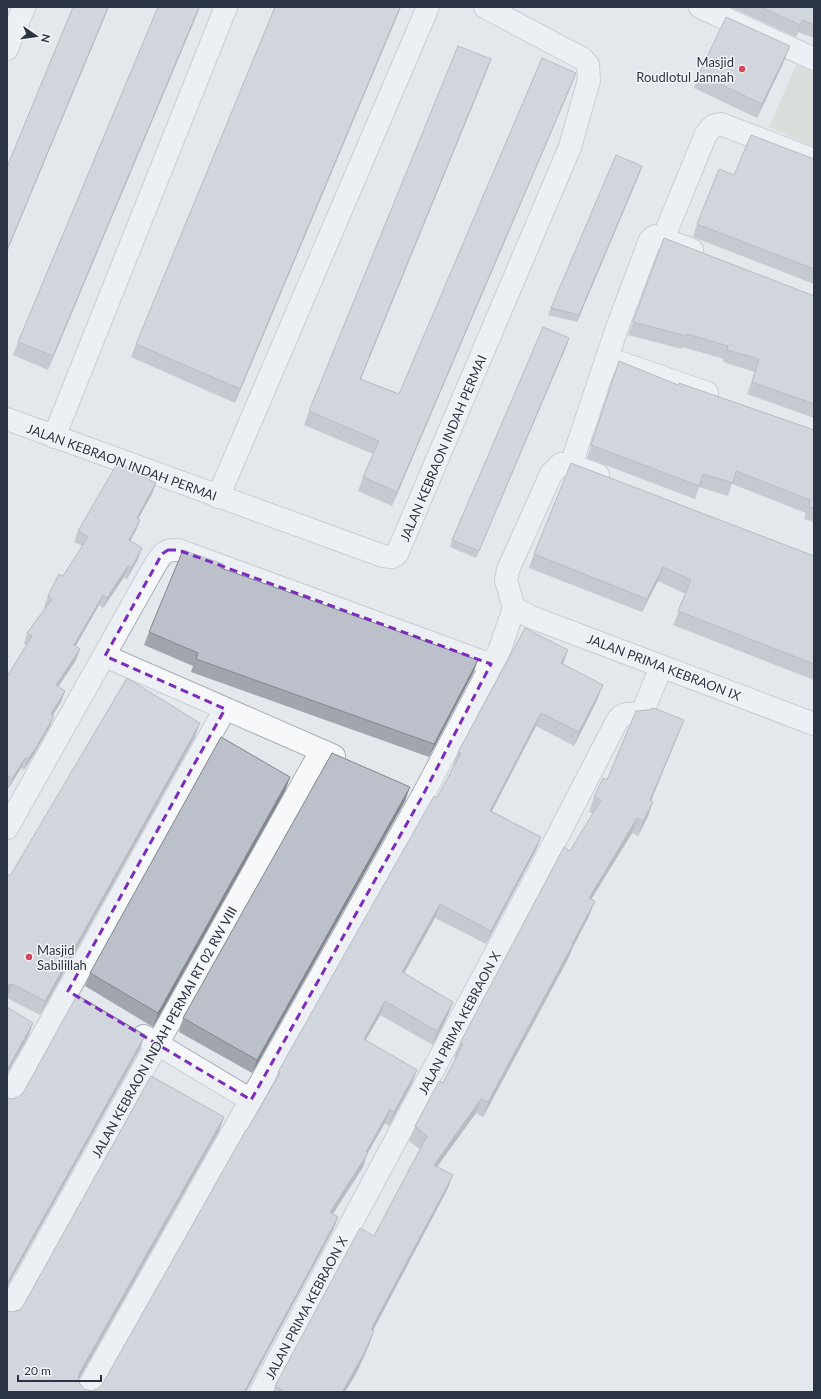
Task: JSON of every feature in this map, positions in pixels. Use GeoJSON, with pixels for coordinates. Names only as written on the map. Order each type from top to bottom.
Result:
{"type":"FeatureCollection","features":[{"type":"Feature","properties":{"kind":"street"},"geometry":{"type":"LineString","coordinates":[[7,49],[24,7]]}},
{"type":"Feature","properties":{"kind":"street"},"geometry":{"type":"LineString","coordinates":[[54,436],[226,7]]}},
{"type":"Feature","properties":{"kind":"street"},"geometry":{"type":"LineString","coordinates":[[218,497],[428,7]]}},
{"type":"Feature","properties":{"kind":"street","name":"JALAN KEBRAON INDAH PERMAI"},"geometry":{"type":"LineString","coordinates":[[7,419],[383,556],[392,557],[397,554],[570,147],[589,80],[588,65],[583,59],[485,7]]}},
{"type":"Feature","properties":{"kind":"street"},"geometry":{"type":"LineString","coordinates":[[700,7],[814,59]]}},
{"type":"Feature","properties":{"kind":"street"},"geometry":{"type":"LineString","coordinates":[[663,239],[706,134],[713,126],[721,124],[814,160]]}},
{"type":"Feature","properties":{"kind":"street"},"geometry":{"type":"LineString","coordinates":[[571,464],[607,358],[650,240],[655,236],[710,257]]}},
{"type":"Feature","properties":{"kind":"street"},"geometry":{"type":"LineString","coordinates":[[607,358],[729,401]]}},
{"type":"Feature","properties":{"kind":"street"},"geometry":{"type":"LineString","coordinates":[[86,1392],[423,795],[495,656],[511,617],[506,580],[508,570],[551,474],[561,464],[571,464],[619,483]]}},
{"type":"Feature","properties":{"kind":"street"},"geometry":{"type":"LineString","coordinates":[[7,828],[162,554],[168,550],[178,550],[495,656]]}},
{"type":"Feature","properties":{"kind":"street","name":"JALAN PRIMA KEBRAON IX"},"geometry":{"type":"LineString","coordinates":[[511,617],[531,617],[657,674],[814,724]]}},
{"type":"Feature","properties":{"kind":"street"},"geometry":{"type":"LineString","coordinates":[[105,656],[350,764]]}},
{"type":"Feature","properties":{"kind":"street","name":"JALAN PRIMA KEBRAON X"},"geometry":{"type":"LineString","coordinates":[[261,1392],[538,874],[616,723],[624,714],[641,713],[657,674]]}},
{"type":"Feature","properties":{"kind":"street"},"geometry":{"type":"LineString","coordinates":[[7,1100],[225,709]]}},
{"type":"Feature","properties":{"kind":"street","name":"JALAN KEBRAON INDAH PERMAI RT 02 RW VIII"},"geometry":{"type":"LineString","coordinates":[[7,1313],[321,751]]}},
{"type":"Feature","properties":{"kind":"street"},"geometry":{"type":"LineString","coordinates":[[401,786],[423,795]]}},
{"type":"Feature","properties":{"kind":"street"},"geometry":{"type":"LineString","coordinates":[[68,991],[87,1002]]}},
{"type":"Feature","properties":{"kind":"street"},"geometry":{"type":"LineString","coordinates":[[26,1021],[45,1032]]}},
{"type":"Feature","properties":{"kind":"street"},"geometry":{"type":"LineString","coordinates":[[125,1025],[251,1100]]}},
{"type":"Feature","properties":{"kind":"highlighted area"},"geometry":{"type":"Polygon","coordinates":[[[168,550],[178,550],[491,664],[423,795],[251,1100],[68,991],[225,709],[105,656],[162,554],[168,550]]]}},
{"type":"Feature","properties":{"kind":"green space"},"geometry":{"type":"Polygon","coordinates":[[[796,65],[814,72],[814,147],[769,127],[796,65]]]}},
{"type":"Feature","properties":{"kind":"building"},"geometry":{"type":"Polygon","coordinates":[[[73,7],[108,7],[7,250],[7,167],[73,7]]]}},
{"type":"Feature","properties":{"kind":"building"},"geometry":{"type":"Polygon","coordinates":[[[158,7],[199,7],[53,356],[18,342],[158,7]]]}},
{"type":"Feature","properties":{"kind":"building"},"geometry":{"type":"Polygon","coordinates":[[[275,7],[400,7],[240,389],[136,344],[275,7]]]}},
{"type":"Feature","properties":{"kind":"building"},"geometry":{"type":"Polygon","coordinates":[[[761,7],[814,7],[814,25],[802,20],[800,25],[761,7]]]}},
{"type":"Feature","properties":{"kind":"building","name":"Masjid Roudlotul Jannah"},"geometry":{"type":"Polygon","coordinates":[[[726,17],[790,46],[762,104],[699,74],[726,17]]]}},
{"type":"Feature","properties":{"kind":"building"},"geometry":{"type":"Polygon","coordinates":[[[458,46],[491,59],[360,379],[399,394],[542,58],[576,73],[397,492],[363,477],[379,441],[309,411],[458,46]]]}},
{"type":"Feature","properties":{"kind":"building"},"geometry":{"type":"Polygon","coordinates":[[[751,135],[814,159],[814,269],[697,224],[719,169],[734,175],[751,135]]]}},
{"type":"Feature","properties":{"kind":"building"},"geometry":{"type":"Polygon","coordinates":[[[616,155],[642,166],[579,315],[551,308],[616,155]]]}},
{"type":"Feature","properties":{"kind":"building"},"geometry":{"type":"Polygon","coordinates":[[[664,238],[814,296],[814,404],[752,382],[759,359],[727,350],[728,346],[687,334],[686,336],[633,322],[664,238]]]}},
{"type":"Feature","properties":{"kind":"building"},"geometry":{"type":"Polygon","coordinates":[[[543,327],[569,338],[479,551],[452,540],[543,327]]]}},
{"type":"Feature","properties":{"kind":"building"},"geometry":{"type":"Polygon","coordinates":[[[619,361],[678,385],[679,383],[814,430],[814,508],[809,507],[810,500],[736,471],[733,483],[703,474],[699,486],[591,445],[619,361]]]}},
{"type":"Feature","properties":{"kind":"building"},"geometry":{"type":"Polygon","coordinates":[[[118,462],[156,483],[137,518],[140,520],[129,540],[142,548],[131,568],[128,566],[107,598],[103,595],[74,645],[80,649],[56,685],[65,691],[51,714],[54,716],[28,759],[25,758],[12,779],[8,776],[7,778],[7,677],[32,636],[27,633],[52,599],[48,596],[59,574],[63,576],[88,537],[78,531],[118,462]]]}},
{"type":"Feature","properties":{"kind":"building"},"geometry":{"type":"Polygon","coordinates":[[[571,463],[814,556],[814,664],[678,611],[691,580],[663,567],[647,599],[534,554],[571,463]]]}},
{"type":"Feature","properties":{"kind":"building"},"geometry":{"type":"Polygon","coordinates":[[[183,550],[223,564],[221,568],[478,660],[434,744],[196,659],[198,653],[149,632],[183,550]]]}},
{"type":"Feature","properties":{"kind":"building"},"geometry":{"type":"Polygon","coordinates":[[[525,628],[568,650],[561,663],[603,685],[579,732],[541,713],[490,811],[541,837],[491,931],[440,904],[402,972],[453,1002],[437,1031],[385,1001],[364,1039],[417,1070],[394,1112],[390,1109],[366,1152],[368,1153],[330,1212],[338,1217],[244,1392],[7,1392],[7,1311],[12,1312],[19,1310],[23,1306],[151,1076],[224,1117],[80,1372],[78,1378],[84,1389],[91,1391],[102,1385],[246,1130],[280,1073],[278,1072],[434,796],[437,798],[461,753],[458,752],[525,628]]]}},
{"type":"Feature","properties":{"kind":"building"},"geometry":{"type":"Polygon","coordinates":[[[127,678],[200,723],[45,1001],[12,984],[7,985],[7,873],[10,876],[127,678]]]}},
{"type":"Feature","properties":{"kind":"building"},"geometry":{"type":"Polygon","coordinates":[[[654,708],[684,720],[650,800],[653,802],[643,821],[637,818],[589,898],[595,901],[488,1102],[481,1099],[434,1165],[453,1175],[371,1329],[374,1331],[362,1357],[342,1392],[285,1392],[275,1386],[360,1228],[374,1236],[427,1136],[415,1126],[439,1081],[443,1083],[463,1044],[460,1043],[564,847],[570,851],[601,800],[594,797],[603,778],[607,780],[636,711],[654,708]]]}},
{"type":"Feature","properties":{"kind":"building"},"geometry":{"type":"Polygon","coordinates":[[[221,737],[290,777],[158,1013],[90,973],[221,737]]]}},
{"type":"Feature","properties":{"kind":"building"},"geometry":{"type":"Polygon","coordinates":[[[332,753],[410,787],[257,1060],[183,1018],[332,753]]]}},
{"type":"Feature","properties":{"kind":"building"},"geometry":{"type":"Polygon","coordinates":[[[77,995],[145,1035],[7,1283],[7,1098],[12,1099],[23,1093],[77,995]]]}},
{"type":"Feature","properties":{"kind":"building"},"geometry":{"type":"Polygon","coordinates":[[[7,1007],[33,1023],[7,1070],[7,1007]]]}},
{"type":"Feature","properties":{"kind":"place","name":"Masjid Roudlotul Jannah"},"geometry":{"type":"Point","coordinates":[742,69]}},
{"type":"Feature","properties":{"kind":"place","name":"Masjid Sabilillah"},"geometry":{"type":"Point","coordinates":[29,957]}}]}
